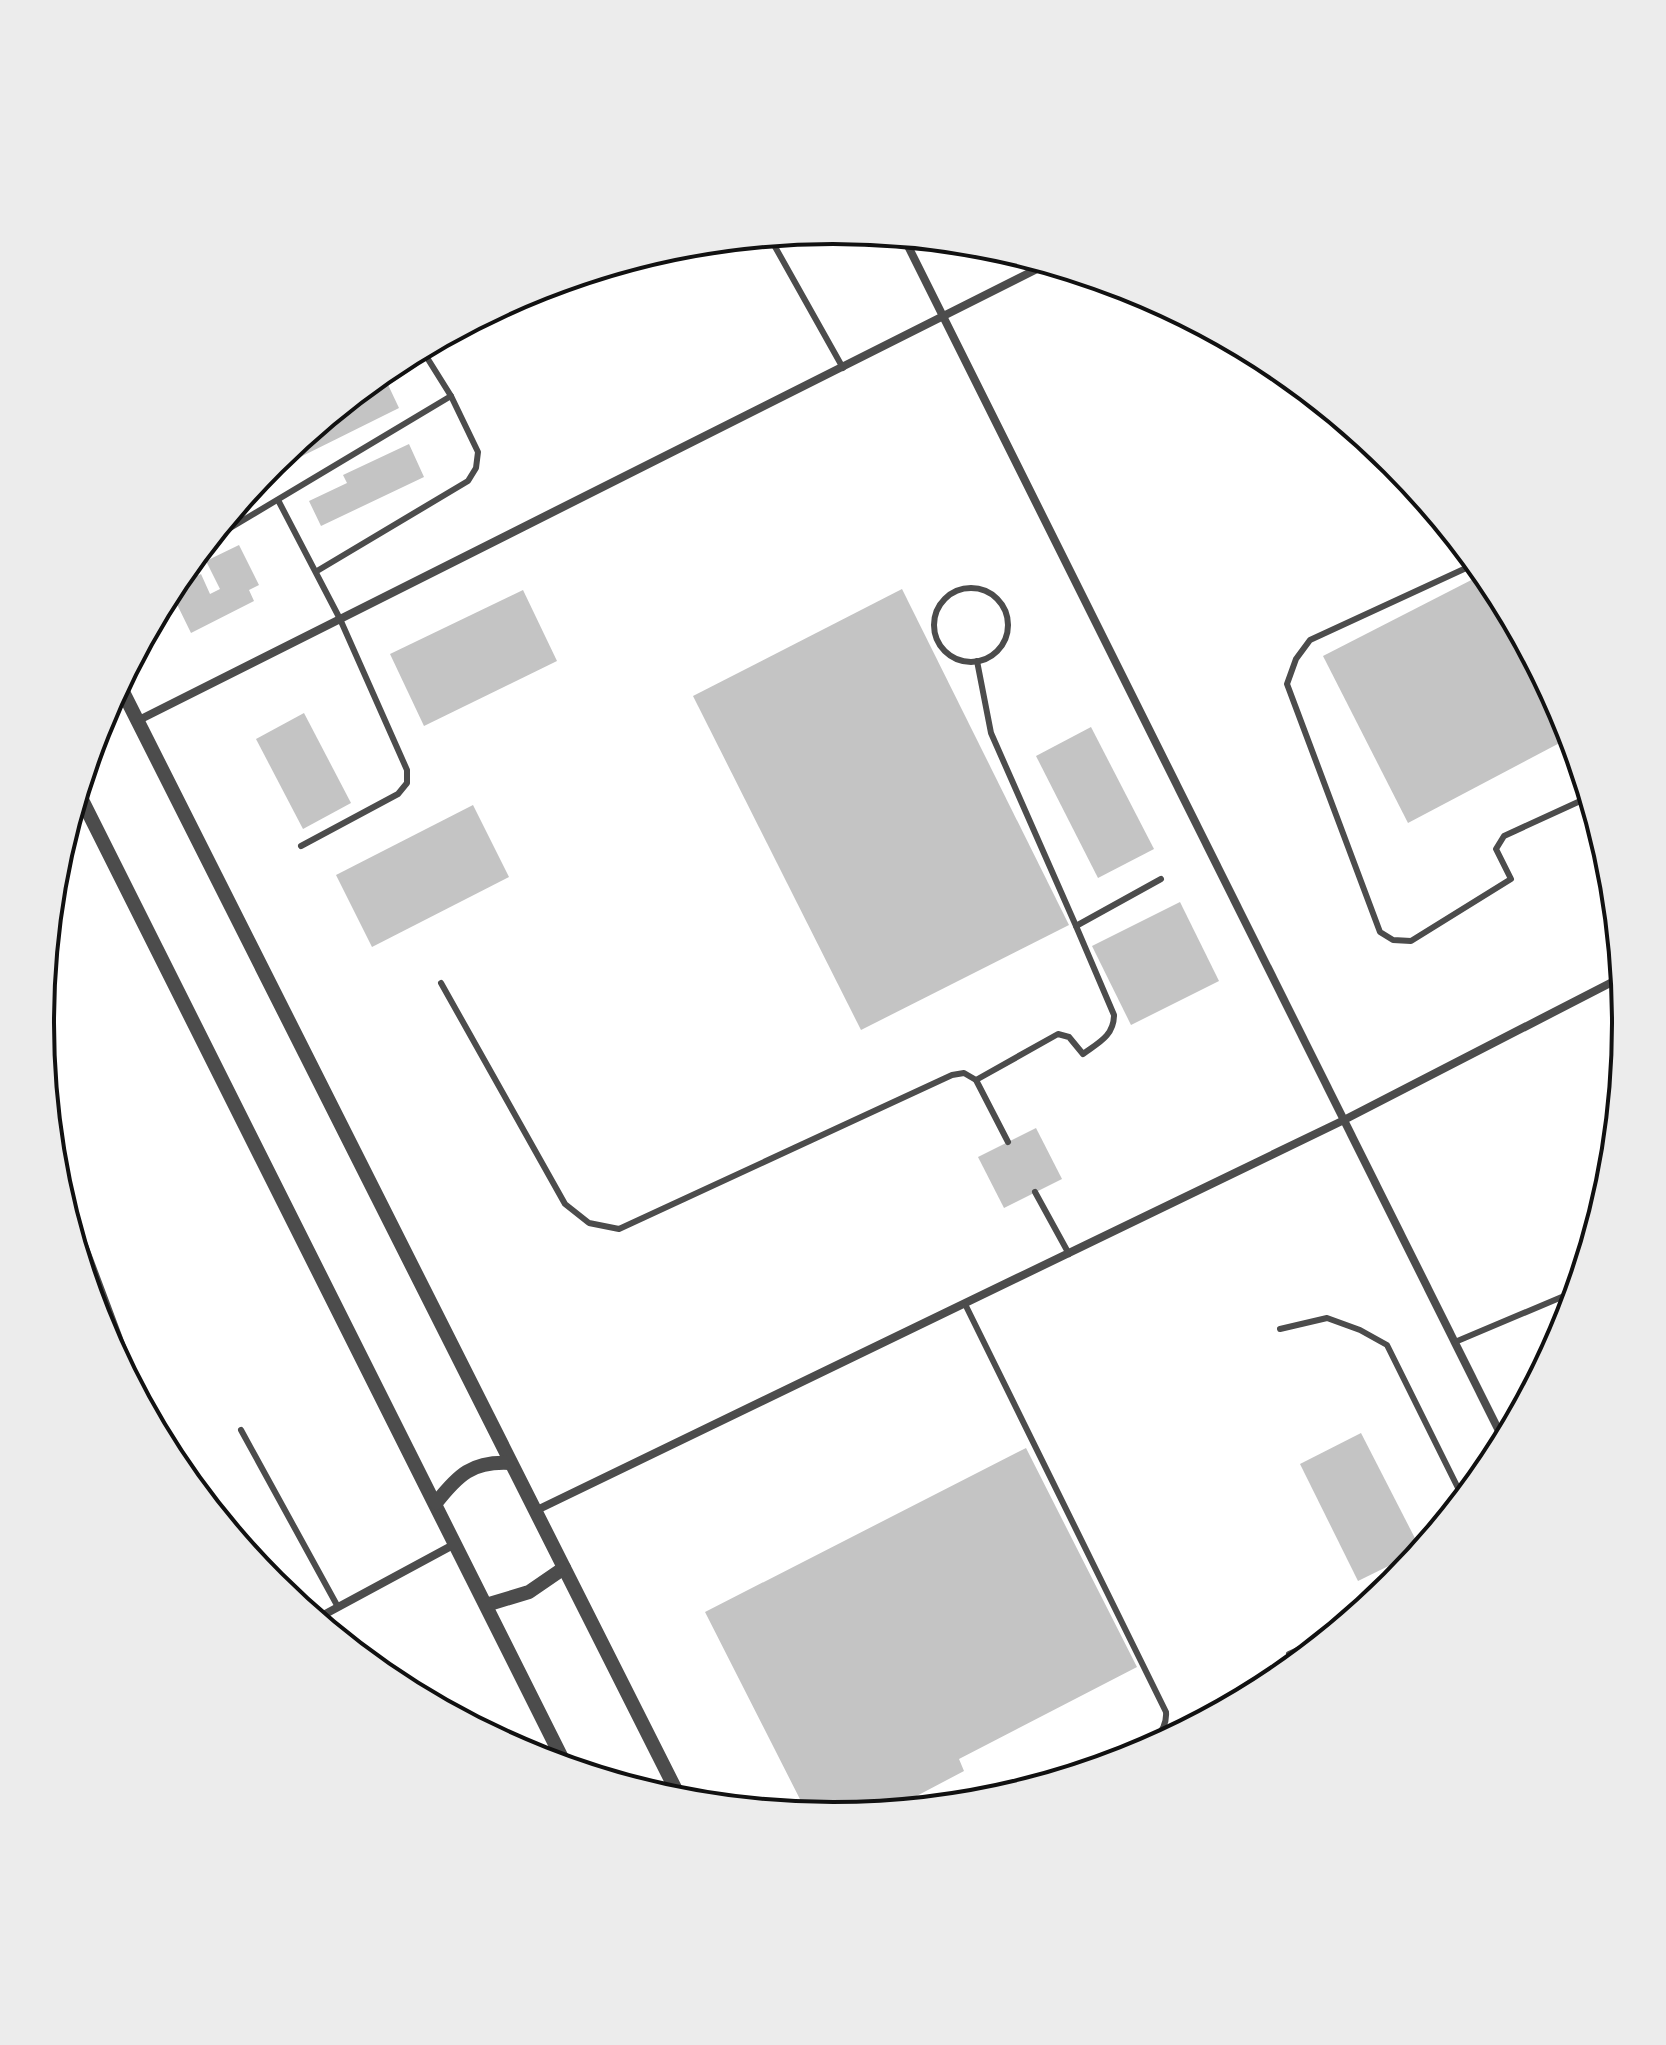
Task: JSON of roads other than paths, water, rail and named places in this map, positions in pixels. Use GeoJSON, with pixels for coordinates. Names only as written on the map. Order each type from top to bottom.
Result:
{"type":"FeatureCollection","features":[{"type":"Feature","properties":{"kind":"street"},"geometry":{"type":"LineString","coordinates":[[909,247],[1498,1428]]}},
{"type":"Feature","properties":{"kind":"street"},"geometry":{"type":"LineString","coordinates":[[137,721],[1035,270]]}},
{"type":"Feature","properties":{"kind":"street"},"geometry":{"type":"LineString","coordinates":[[125,697],[674,1785]]}},
{"type":"Feature","properties":{"kind":"street"},"geometry":{"type":"LineString","coordinates":[[85,806],[558,1751]]}},
{"type":"Feature","properties":{"kind":"street"},"geometry":{"type":"LineString","coordinates":[[537,1510],[1342,1121],[1610,983]]}},
{"type":"Feature","properties":{"kind":"street"},"geometry":{"type":"LineString","coordinates":[[436,1503],[457,1477],[487,1462],[510,1463]]}},
{"type":"Feature","properties":{"kind":"street"},"geometry":{"type":"LineString","coordinates":[[326,1614],[455,1544]]}},
{"type":"Feature","properties":{"kind":"street"},"geometry":{"type":"LineString","coordinates":[[486,1605],[529,1592],[564,1568]]}},
{"type":"Feature","properties":{"kind":"lane"},"geometry":{"type":"LineString","coordinates":[[774,246],[843,368]]}},
{"type":"Feature","properties":{"kind":"lane"},"geometry":{"type":"LineString","coordinates":[[317,571],[468,481],[476,468],[478,452],[451,396],[427,358]]}},
{"type":"Feature","properties":{"kind":"lane"},"geometry":{"type":"LineString","coordinates":[[232,527],[451,396]]}},
{"type":"Feature","properties":{"kind":"lane"},"geometry":{"type":"LineString","coordinates":[[278,500],[340,619],[407,770],[407,783],[398,794],[301,846]]}},
{"type":"Feature","properties":{"kind":"lane"},"geometry":{"type":"LineString","coordinates":[[1466,568],[1310,640],[1296,659],[1287,684],[1380,932],[1393,940],[1411,941],[1511,879],[1496,849],[1504,836],[1579,801]]}},
{"type":"Feature","properties":{"kind":"lane"},"geometry":{"type":"LineString","coordinates":[[966,588],[988,591],[997,598],[1008,619],[1004,641],[988,658],[977,661],[954,658],[938,641],[935,630],[938,608],[945,598],[966,588]]}},
{"type":"Feature","properties":{"kind":"lane"},"geometry":{"type":"LineString","coordinates":[[976,1080],[1058,1034],[1069,1037],[1083,1054],[1107,1037],[1114,1026],[1114,1015],[991,733],[977,661]]}},
{"type":"Feature","properties":{"kind":"lane"},"geometry":{"type":"LineString","coordinates":[[1076,926],[1161,879]]}},
{"type":"Feature","properties":{"kind":"lane"},"geometry":{"type":"LineString","coordinates":[[441,983],[565,1204],[589,1223],[619,1229],[952,1075],[964,1073],[976,1080],[1008,1142]]}},
{"type":"Feature","properties":{"kind":"lane"},"geometry":{"type":"LineString","coordinates":[[1035,1192],[1069,1254]]}},
{"type":"Feature","properties":{"kind":"lane"},"geometry":{"type":"LineString","coordinates":[[1455,1342],[1562,1297]]}},
{"type":"Feature","properties":{"kind":"lane"},"geometry":{"type":"LineString","coordinates":[[965,1304],[1166,1712],[1164,1727]]}},
{"type":"Feature","properties":{"kind":"lane"},"geometry":{"type":"LineString","coordinates":[[1280,1329],[1327,1318],[1360,1330],[1387,1345],[1458,1488]]}},
{"type":"Feature","properties":{"kind":"lane"},"geometry":{"type":"LineString","coordinates":[[241,1430],[338,1607]]}}]}
